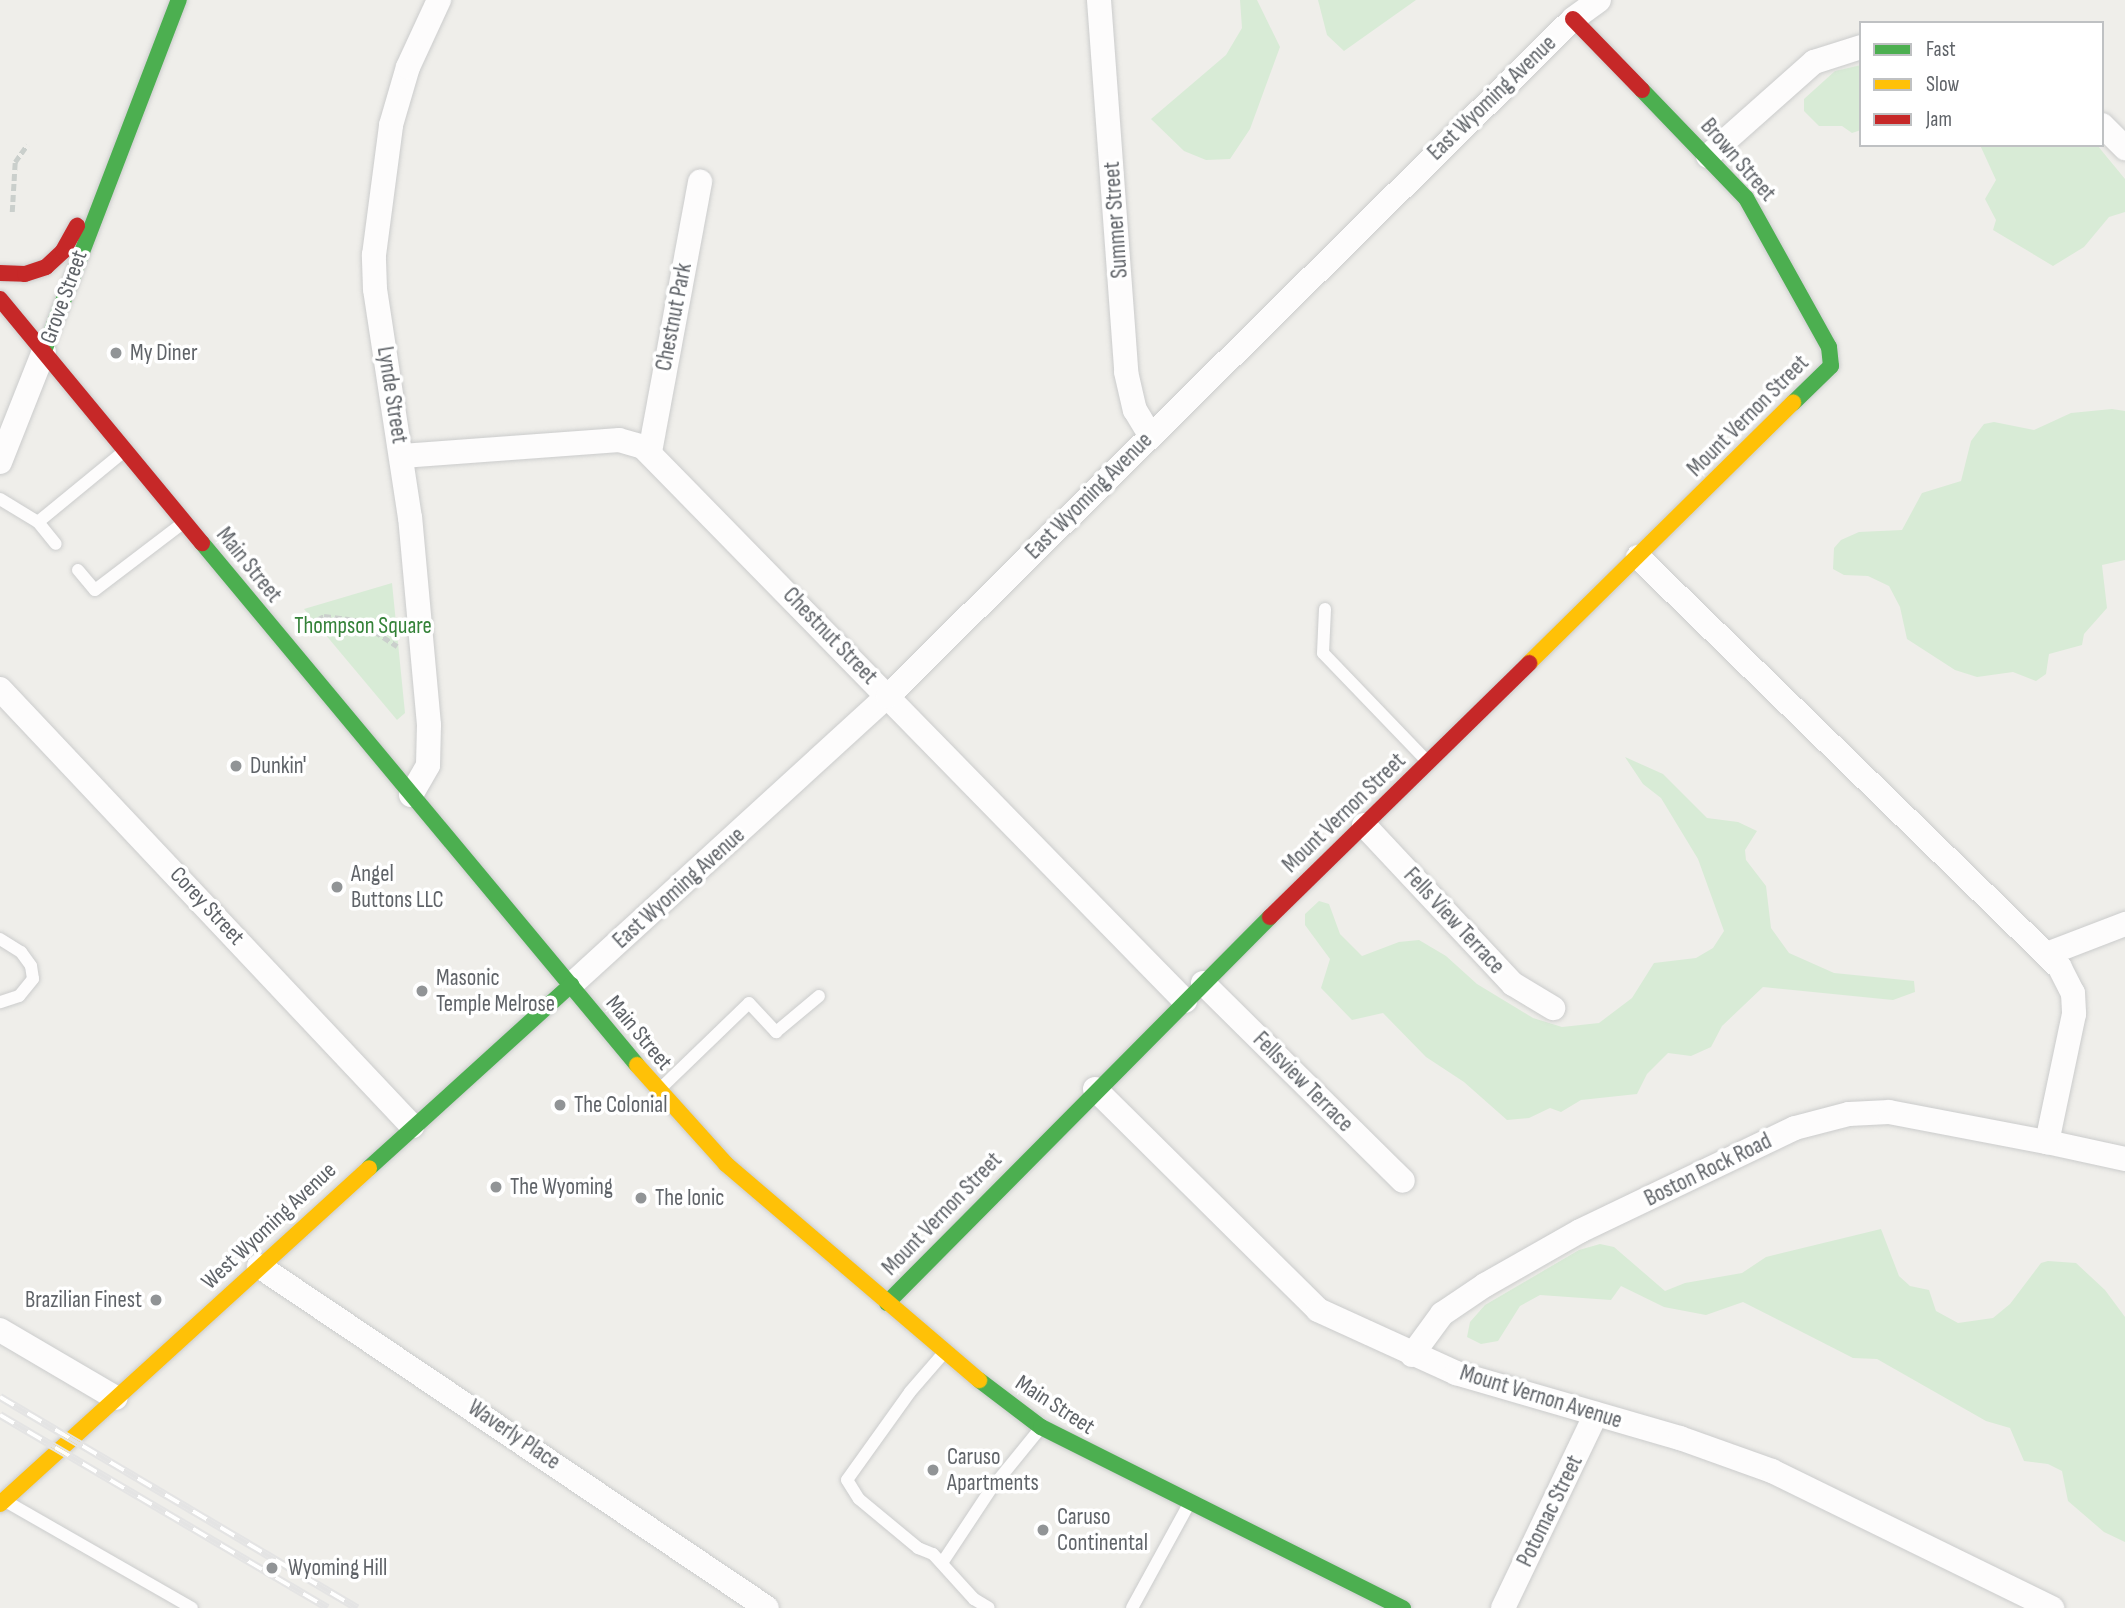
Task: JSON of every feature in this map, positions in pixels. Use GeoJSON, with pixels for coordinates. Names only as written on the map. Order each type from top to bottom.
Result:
{"type":"FeatureCollection","features":[{"type":"Feature","properties":{"kind":"main road","name":"Grove Street"},"geometry":{"type":"LineString","coordinates":[[44,351],[179,0]]}},
{"type":"Feature","properties":{"kind":"main road","name":"Brown Street"},"geometry":{"type":"LineString","coordinates":[[1573,19],[1708,156],[1762,222],[1833,357]]}},
{"type":"Feature","properties":{"kind":"main road","name":"Grove Street"},"geometry":{"type":"LineString","coordinates":[[0,273],[25,274],[54,261],[128,132]]}},
{"type":"Feature","properties":{"kind":"main road","name":"Main Street"},"geometry":{"type":"LineString","coordinates":[[0,299],[658,1091],[748,1184],[945,1353],[1041,1427],[1189,1504],[1403,1608]]}},
{"type":"Feature","properties":{"kind":"main road","name":"Mount Vernon Street"},"geometry":{"type":"LineString","coordinates":[[887,1303],[1095,1089],[1829,369],[1833,357]]}},
{"type":"Feature","properties":{"kind":"main road","name":"West Wyoming Avenue"},"geometry":{"type":"LineString","coordinates":[[1,1501],[412,1126],[571,985]]}},
{"type":"Feature","properties":{"kind":"street","name":"Lynde Street"},"geometry":{"type":"LineString","coordinates":[[411,794],[428,765],[422,644],[402,456],[375,289],[376,222],[384,156],[398,96],[439,0]]}},
{"type":"Feature","properties":{"kind":"street","name":"Summer Street"},"geometry":{"type":"LineString","coordinates":[[1099,0],[1126,372],[1135,410],[1150,435]]}},
{"type":"Feature","properties":{"kind":"street","name":"East Wyoming Avenue"},"geometry":{"type":"LineString","coordinates":[[571,985],[888,696],[1573,19],[1599,0]]}},
{"type":"Feature","properties":{"kind":"street"},"geometry":{"type":"LineString","coordinates":[[1708,156],[1814,62],[1859,48]]}},
{"type":"Feature","properties":{"kind":"street"},"geometry":{"type":"LineString","coordinates":[[2104,127],[2125,148]]}},
{"type":"Feature","properties":{"kind":"street","name":"Chestnut Park"},"geometry":{"type":"LineString","coordinates":[[650,452],[700,182]]}},
{"type":"Feature","properties":{"kind":"street","name":"Grove Street"},"geometry":{"type":"LineString","coordinates":[[0,462],[44,351]]}},
{"type":"Feature","properties":{"kind":"street","name":"Chestnut Street"},"geometry":{"type":"LineString","coordinates":[[402,456],[619,440],[650,452],[1185,1001]]}},
{"type":"Feature","properties":{"kind":"street"},"geometry":{"type":"LineString","coordinates":[[1638,557],[2047,954],[2069,980],[2075,1003],[2047,1142]]}},
{"type":"Feature","properties":{"kind":"street","name":"Corey Street"},"geometry":{"type":"LineString","coordinates":[[0,689],[412,1126]]}},
{"type":"Feature","properties":{"kind":"street","name":"Fells View Terrace"},"geometry":{"type":"LineString","coordinates":[[1363,825],[1513,984],[1553,1008]]}},
{"type":"Feature","properties":{"kind":"street"},"geometry":{"type":"LineString","coordinates":[[2047,954],[2125,924]]}},
{"type":"Feature","properties":{"kind":"street","name":"Fellsview Terrace"},"geometry":{"type":"LineString","coordinates":[[1203,983],[1403,1181]]}},
{"type":"Feature","properties":{"kind":"street","name":"Mount Vernon Avenue"},"geometry":{"type":"LineString","coordinates":[[1095,1089],[1311,1306],[1412,1355],[1456,1373],[1596,1414],[1772,1471],[2052,1608]]}},
{"type":"Feature","properties":{"kind":"street","name":"Boston Rock Road"},"geometry":{"type":"LineString","coordinates":[[1412,1355],[1442,1314],[1485,1285],[1580,1231],[1794,1128],[1849,1114],[1889,1112],[2125,1159]]}},
{"type":"Feature","properties":{"kind":"street","name":"Waverly Place"},"geometry":{"type":"LineString","coordinates":[[259,1266],[767,1608]]}},
{"type":"Feature","properties":{"kind":"street"},"geometry":{"type":"LineString","coordinates":[[0,1330],[116,1398]]}},
{"type":"Feature","properties":{"kind":"street","name":"Potomac Street"},"geometry":{"type":"LineString","coordinates":[[1503,1608],[1596,1414]]}},
{"type":"Feature","properties":{"kind":"lane"},"geometry":{"type":"LineString","coordinates":[[38,522],[125,450]]}},
{"type":"Feature","properties":{"kind":"lane"},"geometry":{"type":"LineString","coordinates":[[0,499],[38,522],[56,544]]}},
{"type":"Feature","properties":{"kind":"lane"},"geometry":{"type":"LineString","coordinates":[[78,570],[95,590],[185,522]]}},
{"type":"Feature","properties":{"kind":"lane"},"geometry":{"type":"LineString","coordinates":[[1325,609],[1323,653],[1428,762]]}},
{"type":"Feature","properties":{"kind":"lane"},"geometry":{"type":"LineString","coordinates":[[0,940],[21,952],[31,966],[33,979],[19,996],[0,1002]]}},
{"type":"Feature","properties":{"kind":"lane"},"geometry":{"type":"LineString","coordinates":[[658,1091],[749,1003],[776,1032],[819,996]]}},
{"type":"Feature","properties":{"kind":"lane"},"geometry":{"type":"LineString","coordinates":[[945,1353],[910,1392],[847,1480],[859,1499],[942,1563],[974,1599],[989,1608]]}},
{"type":"Feature","properties":{"kind":"lane"},"geometry":{"type":"LineString","coordinates":[[942,1563],[991,1489],[1041,1427]]}},
{"type":"Feature","properties":{"kind":"lane"},"geometry":{"type":"LineString","coordinates":[[1,1501],[192,1608]]}},
{"type":"Feature","properties":{"kind":"lane"},"geometry":{"type":"LineString","coordinates":[[1132,1608],[1189,1504]]}},
{"type":"Feature","properties":{"kind":"path"},"geometry":{"type":"LineString","coordinates":[[12,212],[15,162],[27,145]]}},
{"type":"Feature","properties":{"kind":"path"},"geometry":{"type":"LineString","coordinates":[[284,643],[324,616],[357,620],[398,647],[422,644]]}},
{"type":"Feature","properties":{"kind":"green space"},"geometry":{"type":"Polygon","coordinates":[[[1240,0],[1257,0],[1280,47],[1250,129],[1230,159],[1206,160],[1184,151],[1151,119],[1226,55],[1242,28],[1240,0]]]}},
{"type":"Feature","properties":{"kind":"green space"},"geometry":{"type":"Polygon","coordinates":[[[1318,0],[1416,0],[1344,51],[1327,35],[1318,0]]]}},
{"type":"Feature","properties":{"kind":"green space"},"geometry":{"type":"Polygon","coordinates":[[[1859,65],[1859,131],[1852,133],[1842,126],[1819,126],[1804,111],[1804,99],[1835,71],[1859,65]]]}},
{"type":"Feature","properties":{"kind":"green space"},"geometry":{"type":"Polygon","coordinates":[[[1981,147],[2099,147],[2125,179],[2125,212],[2109,217],[2084,247],[2053,266],[1993,230],[1996,220],[1985,199],[1996,180],[1981,147]]]}},
{"type":"Feature","properties":{"kind":"green space"},"geometry":{"type":"Polygon","coordinates":[[[2112,409],[2125,411],[2125,560],[2102,565],[2107,608],[2084,634],[2082,645],[2049,654],[2046,674],[2036,681],[2013,672],[1977,677],[1955,670],[1907,639],[1900,607],[1889,586],[1868,576],[1844,575],[1833,569],[1834,548],[1841,540],[1859,532],[1902,530],[1922,493],[1961,481],[1971,441],[1984,424],[1994,422],[2034,430],[2071,413],[2112,409]]]}},
{"type":"Feature","properties":{"kind":"green space","name":"Thompson Square"},"geometry":{"type":"Polygon","coordinates":[[[392,583],[405,713],[397,720],[304,609],[392,583]]]}},
{"type":"Feature","properties":{"kind":"green space"},"geometry":{"type":"Polygon","coordinates":[[[1625,757],[1663,774],[1707,818],[1738,822],[1757,831],[1745,850],[1746,860],[1766,886],[1771,928],[1789,953],[1834,973],[1914,981],[1915,992],[1893,1000],[1763,987],[1722,1026],[1711,1047],[1691,1056],[1668,1053],[1647,1074],[1637,1094],[1581,1100],[1561,1112],[1550,1108],[1529,1118],[1507,1120],[1464,1082],[1426,1057],[1383,1013],[1352,1020],[1321,988],[1330,959],[1305,925],[1305,914],[1319,901],[1329,904],[1340,934],[1362,956],[1399,942],[1419,940],[1446,956],[1477,984],[1533,1018],[1562,1027],[1599,1023],[1632,998],[1654,963],[1696,958],[1713,948],[1724,931],[1698,859],[1661,798],[1643,784],[1625,757]]]}},
{"type":"Feature","properties":{"kind":"green space"},"geometry":{"type":"Polygon","coordinates":[[[1881,1229],[1899,1276],[1910,1286],[1929,1290],[1936,1311],[1958,1323],[1993,1318],[2010,1304],[2041,1263],[2048,1261],[2076,1263],[2105,1290],[2125,1317],[2125,1542],[2104,1532],[2068,1501],[2062,1471],[2048,1464],[2024,1461],[2010,1428],[1986,1421],[1877,1359],[1853,1358],[1743,1302],[1706,1315],[1664,1307],[1621,1286],[1611,1300],[1540,1295],[1520,1306],[1498,1341],[1481,1344],[1467,1337],[1470,1322],[1485,1305],[1579,1250],[1600,1244],[1614,1247],[1665,1291],[1685,1283],[1742,1273],[1766,1257],[1881,1229]]]}},
{"type":"Feature","properties":{"kind":"railway"},"geometry":{"type":"LineString","coordinates":[[0,1397],[357,1608]]}},
{"type":"Feature","properties":{"kind":"railway"},"geometry":{"type":"LineString","coordinates":[[0,1415],[327,1608]]}},
{"type":"Feature","properties":{"kind":"traffic: fast"},"geometry":{"type":"LineString","coordinates":[[44,351],[179,0]]}},
{"type":"Feature","properties":{"kind":"traffic: fast"},"geometry":{"type":"LineString","coordinates":[[1642,90],[1746,198],[1829,347],[1831,366],[1793,403]]}},
{"type":"Feature","properties":{"kind":"traffic: fast"},"geometry":{"type":"LineString","coordinates":[[202,543],[637,1065]]}},
{"type":"Feature","properties":{"kind":"traffic: fast"},"geometry":{"type":"LineString","coordinates":[[887,1303],[1270,917]]}},
{"type":"Feature","properties":{"kind":"traffic: fast"},"geometry":{"type":"LineString","coordinates":[[369,1168],[571,985]]}},
{"type":"Feature","properties":{"kind":"traffic: fast"},"geometry":{"type":"LineString","coordinates":[[979,1380],[1041,1427],[1403,1608]]}},
{"type":"Feature","properties":{"kind":"traffic: slow"},"geometry":{"type":"LineString","coordinates":[[1529,663],[1793,403]]}},
{"type":"Feature","properties":{"kind":"traffic: slow"},"geometry":{"type":"LineString","coordinates":[[637,1065],[726,1164],[979,1380]]}},
{"type":"Feature","properties":{"kind":"traffic: slow"},"geometry":{"type":"LineString","coordinates":[[0,1504],[369,1168]]}},
{"type":"Feature","properties":{"kind":"traffic: jam"},"geometry":{"type":"LineString","coordinates":[[1573,19],[1642,90]]}},
{"type":"Feature","properties":{"kind":"traffic: jam"},"geometry":{"type":"LineString","coordinates":[[0,273],[25,274],[46,267],[63,251],[77,226]]}},
{"type":"Feature","properties":{"kind":"traffic: jam"},"geometry":{"type":"LineString","coordinates":[[0,299],[202,543]]}},
{"type":"Feature","properties":{"kind":"traffic: jam"},"geometry":{"type":"LineString","coordinates":[[1270,917],[1529,663]]}},
{"type":"Feature","properties":{"kind":"place","name":"My Diner"},"geometry":{"type":"Point","coordinates":[116,353]}},
{"type":"Feature","properties":{"kind":"place","name":"Dunkin'"},"geometry":{"type":"Point","coordinates":[236,766]}},
{"type":"Feature","properties":{"kind":"place","name":"Angel Buttons LLC"},"geometry":{"type":"Point","coordinates":[337,887]}},
{"type":"Feature","properties":{"kind":"place","name":"Masonic Temple Melrose"},"geometry":{"type":"Point","coordinates":[422,991]}},
{"type":"Feature","properties":{"kind":"place","name":"The Colonial"},"geometry":{"type":"Point","coordinates":[560,1105]}},
{"type":"Feature","properties":{"kind":"place","name":"The Wyoming"},"geometry":{"type":"Point","coordinates":[496,1187]}},
{"type":"Feature","properties":{"kind":"place","name":"The Ionic"},"geometry":{"type":"Point","coordinates":[641,1198]}},
{"type":"Feature","properties":{"kind":"place","name":"Brazilian Finest"},"geometry":{"type":"Point","coordinates":[156,1300]}},
{"type":"Feature","properties":{"kind":"place","name":"Caruso Apartments"},"geometry":{"type":"Point","coordinates":[933,1470]}},
{"type":"Feature","properties":{"kind":"place","name":"Caruso Continental"},"geometry":{"type":"Point","coordinates":[1043,1530]}},
{"type":"Feature","properties":{"kind":"place","name":"Wyoming Hill"},"geometry":{"type":"Point","coordinates":[272,1568]}}]}
